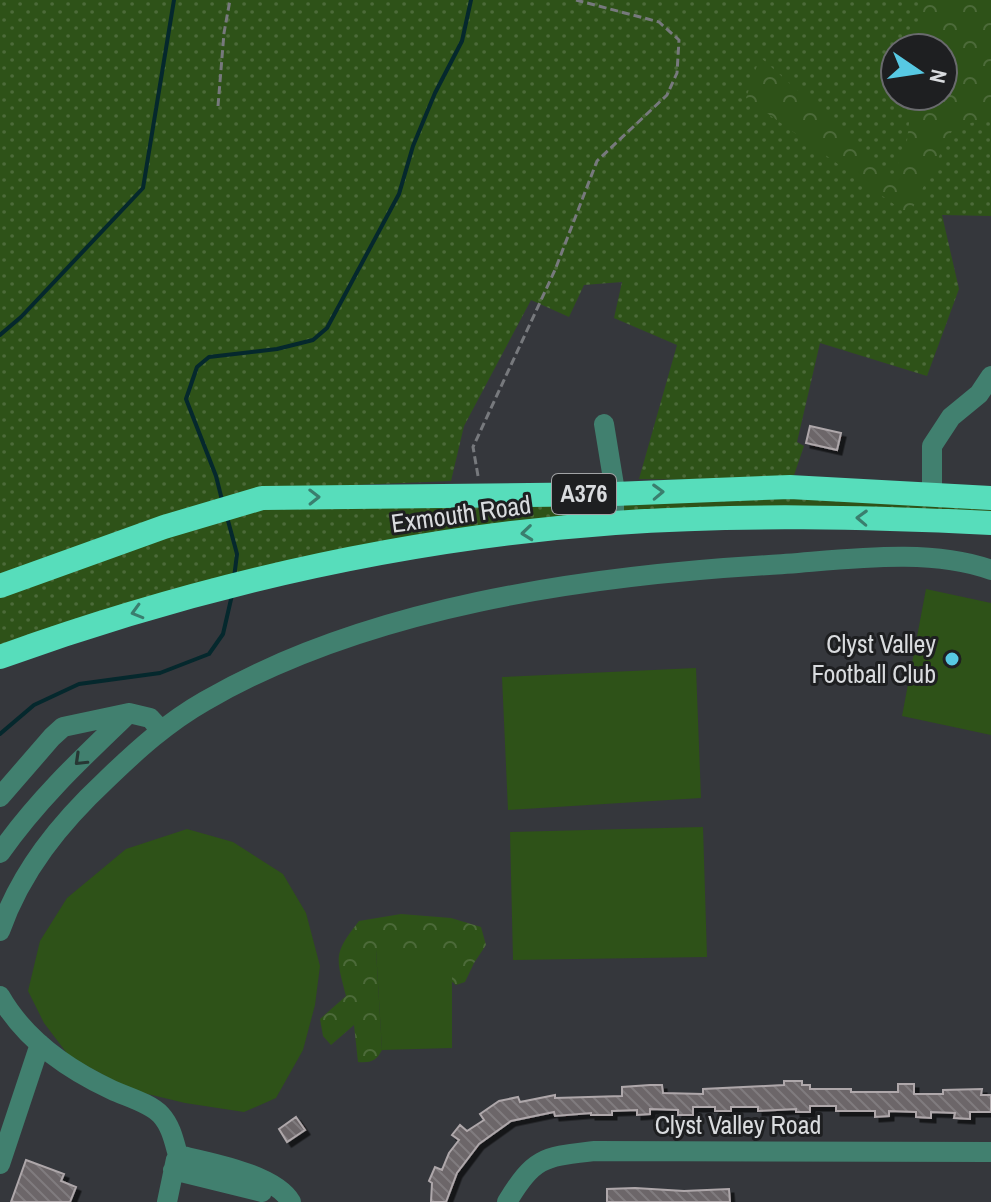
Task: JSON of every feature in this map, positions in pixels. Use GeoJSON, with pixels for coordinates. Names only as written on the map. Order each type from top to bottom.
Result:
{"type":"FeatureCollection","features":[{"type":"Feature","properties":{"kind":"highway","name":"Exmouth Road"},"geometry":{"type":"LineString","coordinates":[[0,586],[210,512],[262,498],[614,494],[790,487],[991,498]]}},
{"type":"Feature","properties":{"kind":"highway","name":"Exmouth Road"},"geometry":{"type":"LineString","coordinates":[[0,657],[131,613],[250,581],[415,548],[614,523],[738,517],[991,523]]}},
{"type":"Feature","properties":{"kind":"street"},"geometry":{"type":"LineString","coordinates":[[932,495],[932,446],[951,417],[979,394],[991,376]]}},
{"type":"Feature","properties":{"kind":"street"},"geometry":{"type":"LineString","coordinates":[[604,424],[611,461],[614,523]]}},
{"type":"Feature","properties":{"kind":"street"},"geometry":{"type":"LineString","coordinates":[[0,930],[24,877],[44,847],[74,810],[161,730],[217,695],[311,650],[453,606],[628,578],[749,566],[905,558],[971,562],[991,570]]}},
{"type":"Feature","properties":{"kind":"street"},"geometry":{"type":"LineString","coordinates":[[0,797],[63,727],[129,713],[150,718],[161,730]]}},
{"type":"Feature","properties":{"kind":"street"},"geometry":{"type":"LineString","coordinates":[[0,853],[22,821],[54,785],[129,713]]}},
{"type":"Feature","properties":{"kind":"street"},"geometry":{"type":"LineString","coordinates":[[0,996],[10,1013],[57,1060],[159,1112],[169,1124],[175,1163],[167,1202]]}},
{"type":"Feature","properties":{"kind":"street"},"geometry":{"type":"LineString","coordinates":[[0,1164],[40,1044]]}},
{"type":"Feature","properties":{"kind":"street","name":"Clyst Valley Road"},"geometry":{"type":"LineString","coordinates":[[507,1202],[519,1181],[535,1164],[550,1156],[595,1151],[991,1152]]}},
{"type":"Feature","properties":{"kind":"street"},"geometry":{"type":"LineString","coordinates":[[175,1163],[262,1192],[276,1202]]}},
{"type":"Feature","properties":{"kind":"street"},"geometry":{"type":"LineString","coordinates":[[175,1163],[217,1164],[274,1185],[291,1202]]}},
{"type":"Feature","properties":{"kind":"path"},"geometry":{"type":"LineString","coordinates":[[218,106],[230,0]]}},
{"type":"Feature","properties":{"kind":"path"},"geometry":{"type":"LineString","coordinates":[[481,496],[473,447],[555,270],[597,161],[667,95],[677,73],[679,40],[659,22],[576,0]]}},
{"type":"Feature","properties":{"kind":"green space"},"geometry":{"type":"Polygon","coordinates":[[[0,0],[991,0],[991,216],[942,215],[959,289],[927,376],[820,343],[797,442],[804,446],[792,481],[639,479],[677,345],[614,318],[622,282],[584,285],[569,317],[531,300],[464,426],[451,481],[258,489],[0,580],[0,0]]]}},
{"type":"Feature","properties":{"kind":"green space"},"geometry":{"type":"Polygon","coordinates":[[[923,0],[991,0],[991,118],[954,127],[909,215],[746,98],[760,57],[893,176],[907,141],[910,112],[959,112],[959,32],[919,32],[923,0]]]}},
{"type":"Feature","properties":{"kind":"green space"},"geometry":{"type":"Polygon","coordinates":[[[848,495],[991,510],[991,514],[473,531],[0,651],[0,595],[262,504],[848,495]]]}},
{"type":"Feature","properties":{"kind":"green space","name":"Clyst Valley Football Club"},"geometry":{"type":"Polygon","coordinates":[[[926,589],[991,603],[991,735],[902,716],[926,589]]]}},
{"type":"Feature","properties":{"kind":"green space"},"geometry":{"type":"Polygon","coordinates":[[[696,668],[701,798],[508,810],[502,677],[696,668]]]}},
{"type":"Feature","properties":{"kind":"green space"},"geometry":{"type":"Polygon","coordinates":[[[703,827],[707,957],[513,960],[510,832],[703,827]]]}},
{"type":"Feature","properties":{"kind":"green space"},"geometry":{"type":"Polygon","coordinates":[[[187,829],[233,842],[283,874],[306,913],[320,966],[315,1005],[303,1050],[276,1098],[244,1112],[185,1103],[131,1090],[69,1056],[44,1023],[28,991],[40,941],[67,898],[126,849],[187,829]]]}},
{"type":"Feature","properties":{"kind":"green space"},"geometry":{"type":"Polygon","coordinates":[[[401,914],[451,918],[481,927],[486,945],[465,982],[456,985],[451,981],[452,950],[376,950],[382,1050],[373,1060],[358,1062],[354,1025],[331,1045],[323,1036],[320,1019],[346,996],[339,956],[359,921],[401,914]]]}},
{"type":"Feature","properties":{"kind":"green space"},"geometry":{"type":"Polygon","coordinates":[[[376,950],[452,950],[452,1048],[382,1050],[376,950]]]}},
{"type":"Feature","properties":{"kind":"building"},"geometry":{"type":"Polygon","coordinates":[[[810,426],[841,433],[837,450],[806,443],[810,426]]]}},
{"type":"Feature","properties":{"kind":"building"},"geometry":{"type":"Polygon","coordinates":[[[784,1081],[802,1081],[802,1085],[810,1085],[810,1089],[851,1089],[851,1092],[898,1092],[898,1084],[914,1084],[914,1094],[982,1089],[981,1095],[991,1095],[991,1112],[970,1112],[970,1119],[954,1118],[955,1113],[931,1112],[931,1118],[916,1117],[916,1112],[889,1111],[889,1116],[875,1117],[875,1111],[836,1111],[836,1106],[810,1106],[810,1112],[796,1112],[796,1109],[758,1111],[758,1107],[731,1107],[731,1111],[715,1111],[715,1107],[693,1107],[693,1115],[678,1115],[678,1110],[650,1109],[650,1114],[637,1115],[637,1110],[612,1111],[612,1115],[555,1116],[554,1112],[511,1121],[479,1144],[457,1173],[446,1202],[431,1202],[432,1183],[429,1181],[435,1167],[442,1170],[459,1140],[452,1135],[460,1125],[467,1131],[484,1120],[480,1114],[499,1101],[518,1097],[520,1102],[555,1095],[555,1098],[622,1096],[622,1087],[650,1085],[662,1085],[663,1093],[703,1094],[703,1089],[784,1085],[784,1081]]]}},
{"type":"Feature","properties":{"kind":"building"},"geometry":{"type":"Polygon","coordinates":[[[296,1117],[305,1130],[287,1142],[279,1129],[296,1117]]]}},
{"type":"Feature","properties":{"kind":"building"},"geometry":{"type":"Polygon","coordinates":[[[26,1160],[64,1174],[61,1181],[76,1187],[70,1202],[11,1202],[26,1160]]]}},
{"type":"Feature","properties":{"kind":"building"},"geometry":{"type":"Polygon","coordinates":[[[607,1189],[684,1191],[729,1189],[730,1202],[607,1202],[607,1189]]]}},
{"type":"Feature","properties":{"kind":"waterway"},"geometry":{"type":"LineString","coordinates":[[0,335],[21,317],[143,188],[174,0]]}},
{"type":"Feature","properties":{"kind":"waterway"},"geometry":{"type":"LineString","coordinates":[[222,500],[216,476],[186,399],[197,367],[209,357],[277,349],[313,340],[327,328],[399,194],[413,146],[435,93],[462,41],[471,0]]}},
{"type":"Feature","properties":{"kind":"waterway"},"geometry":{"type":"LineString","coordinates":[[227,517],[237,554],[234,578]]}},
{"type":"Feature","properties":{"kind":"waterway"},"geometry":{"type":"LineString","coordinates":[[0,734],[34,705],[79,684],[160,673],[209,654],[223,634],[232,595]]}},
{"type":"Feature","properties":{"kind":"place","name":"Clyst Valley Football Club"},"geometry":{"type":"Point","coordinates":[952,659]}}]}
